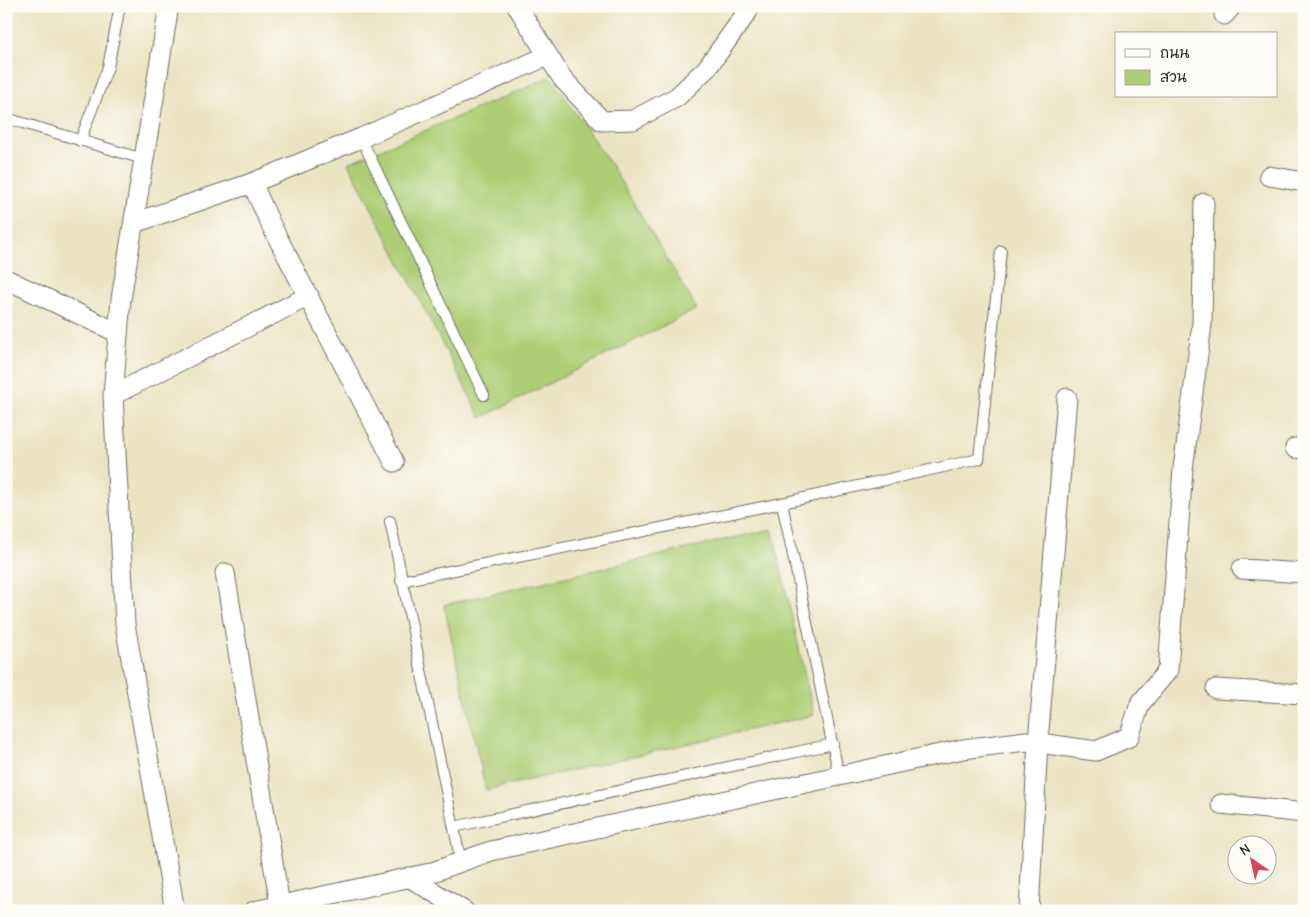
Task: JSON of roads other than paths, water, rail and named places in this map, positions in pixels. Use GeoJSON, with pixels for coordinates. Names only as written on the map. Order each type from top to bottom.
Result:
{"type":"FeatureCollection","features":[{"type":"Feature","properties":{"kind":"street"},"geometry":{"type":"LineString","coordinates":[[169,6],[121,299],[113,395],[125,624],[175,911]]}},
{"type":"Feature","properties":{"kind":"street"},"geometry":{"type":"LineString","coordinates":[[517,6],[562,78],[602,121],[633,120],[677,97],[707,68],[748,11],[747,6]]}},
{"type":"Feature","properties":{"kind":"street"},"geometry":{"type":"LineString","coordinates":[[134,223],[252,183],[547,56]]}},
{"type":"Feature","properties":{"kind":"street"},"geometry":{"type":"LineString","coordinates":[[1269,176],[1304,182]]}},
{"type":"Feature","properties":{"kind":"street"},"geometry":{"type":"LineString","coordinates":[[252,183],[271,225],[394,462]]}},
{"type":"Feature","properties":{"kind":"street"},"geometry":{"type":"LineString","coordinates":[[254,911],[430,872],[491,851],[964,749],[1026,741],[1096,751],[1129,737],[1140,704],[1168,670],[1183,469],[1202,324],[1204,203]]}},
{"type":"Feature","properties":{"kind":"street"},"geometry":{"type":"LineString","coordinates":[[6,280],[118,333]]}},
{"type":"Feature","properties":{"kind":"street"},"geometry":{"type":"LineString","coordinates":[[113,395],[308,296]]}},
{"type":"Feature","properties":{"kind":"street"},"geometry":{"type":"LineString","coordinates":[[1029,911],[1038,742],[1067,398]]}},
{"type":"Feature","properties":{"kind":"street"},"geometry":{"type":"LineString","coordinates":[[1242,569],[1304,573]]}},
{"type":"Feature","properties":{"kind":"street"},"geometry":{"type":"LineString","coordinates":[[225,573],[280,905]]}},
{"type":"Feature","properties":{"kind":"street"},"geometry":{"type":"LineString","coordinates":[[1216,689],[1304,694]]}},
{"type":"Feature","properties":{"kind":"street"},"geometry":{"type":"LineString","coordinates":[[1221,804],[1304,813]]}},
{"type":"Feature","properties":{"kind":"street"},"geometry":{"type":"LineString","coordinates":[[409,877],[464,911]]}},
{"type":"Feature","properties":{"kind":"lane"},"geometry":{"type":"LineString","coordinates":[[80,141],[108,67],[120,6]]}},
{"type":"Feature","properties":{"kind":"lane"},"geometry":{"type":"LineString","coordinates":[[6,118],[143,160]]}},
{"type":"Feature","properties":{"kind":"lane"},"geometry":{"type":"LineString","coordinates":[[360,138],[484,395]]}},
{"type":"Feature","properties":{"kind":"lane"},"geometry":{"type":"LineString","coordinates":[[402,581],[782,503],[979,459],[1000,251]]}},
{"type":"Feature","properties":{"kind":"lane"},"geometry":{"type":"LineString","coordinates":[[782,503],[834,744],[839,776]]}},
{"type":"Feature","properties":{"kind":"lane"},"geometry":{"type":"LineString","coordinates":[[390,521],[461,862]]}},
{"type":"Feature","properties":{"kind":"lane"},"geometry":{"type":"LineString","coordinates":[[454,826],[834,744]]}}]}
